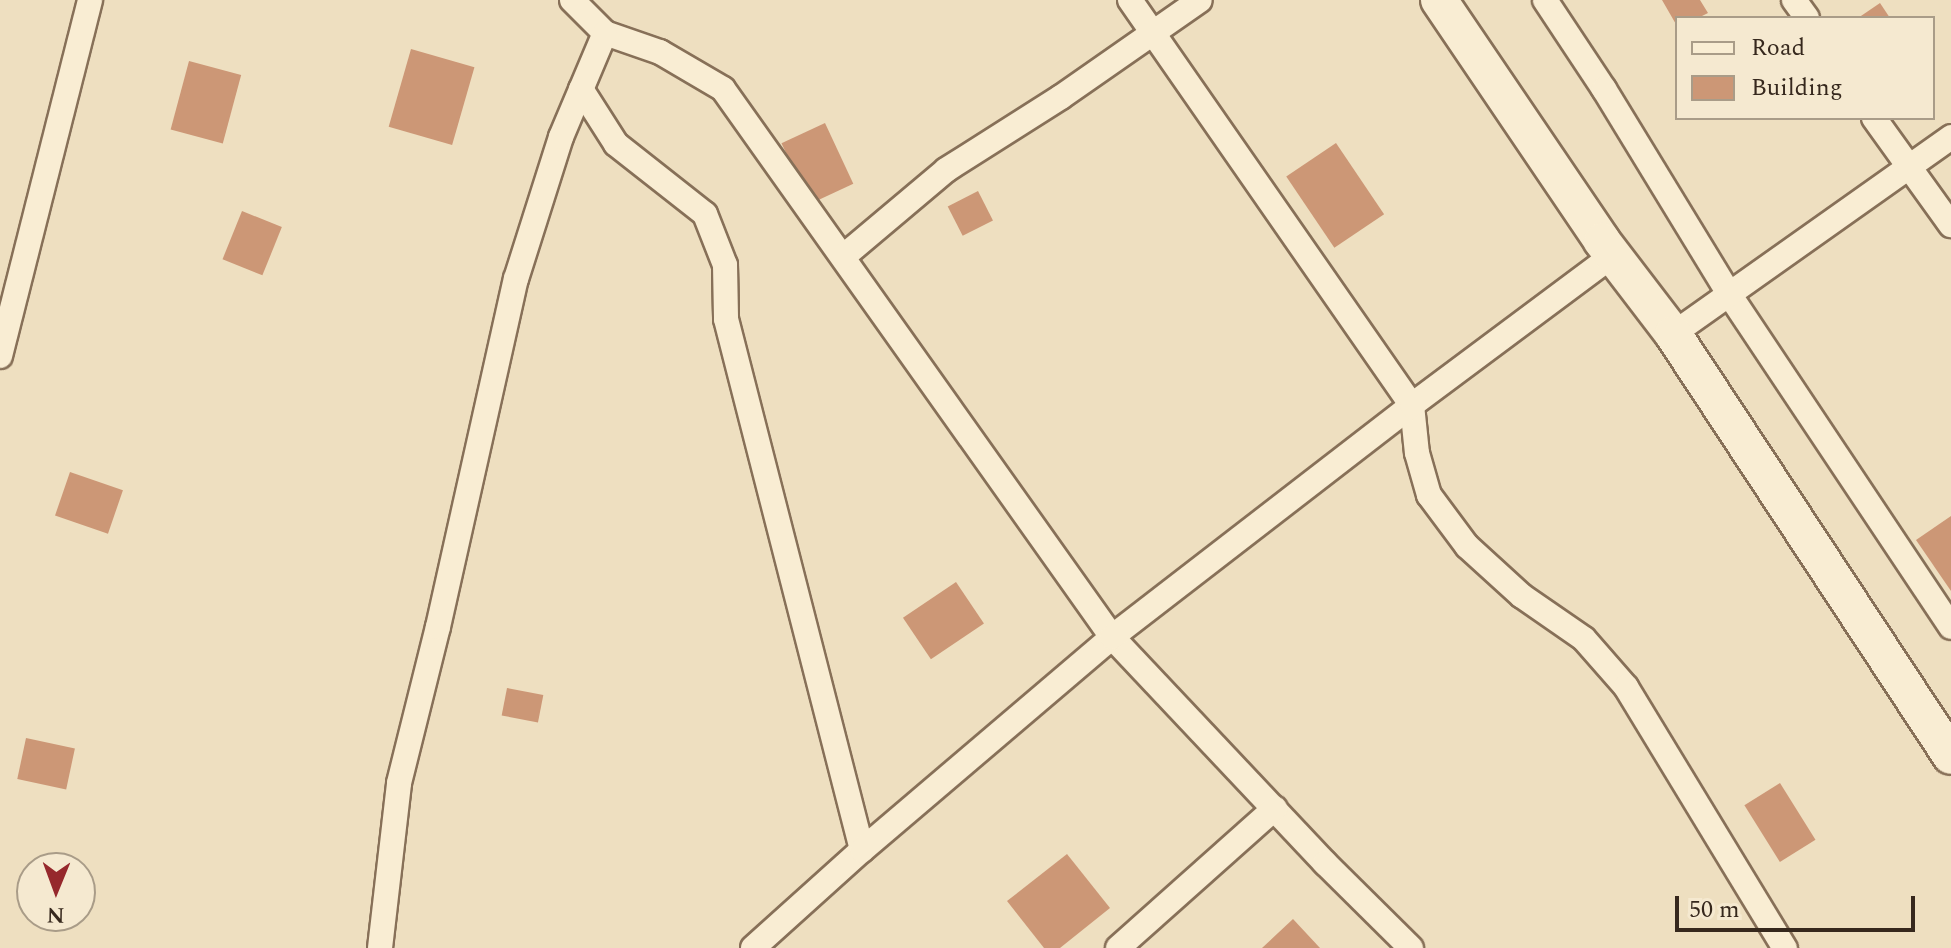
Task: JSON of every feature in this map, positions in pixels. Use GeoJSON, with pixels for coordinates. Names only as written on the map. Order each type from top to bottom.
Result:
{"type":"FeatureCollection","features":[{"type":"Feature","properties":{"kind":"street"},"geometry":{"type":"LineString","coordinates":[[0,356],[90,0]]}},
{"type":"Feature","properties":{"kind":"street"},"geometry":{"type":"LineString","coordinates":[[572,0],[605,33],[660,52],[723,89],[1112,637],[1411,948]]}},
{"type":"Feature","properties":{"kind":"street"},"geometry":{"type":"LineString","coordinates":[[1130,0],[1412,405],[1417,453],[1429,495],[1467,546],[1522,596],[1584,639],[1626,687],[1780,943]]}},
{"type":"Feature","properties":{"kind":"street"},"geometry":{"type":"LineString","coordinates":[[844,256],[946,170],[1153,35],[1200,0]]}},
{"type":"Feature","properties":{"kind":"street"},"geometry":{"type":"LineString","coordinates":[[1439,0],[1612,256],[1673,334],[1951,756]]}},
{"type":"Feature","properties":{"kind":"street"},"geometry":{"type":"LineString","coordinates":[[1545,0],[1604,89],[1729,294],[1951,627]]}},
{"type":"Feature","properties":{"kind":"street"},"geometry":{"type":"LineString","coordinates":[[380,948],[399,783],[438,627],[516,279],[561,137],[605,33]]}},
{"type":"Feature","properties":{"kind":"street"},"geometry":{"type":"LineString","coordinates":[[581,89],[616,144],[705,214],[725,265],[726,319],[862,850]]}},
{"type":"Feature","properties":{"kind":"street"},"geometry":{"type":"LineString","coordinates":[[1875,120],[1951,225]]}},
{"type":"Feature","properties":{"kind":"street"},"geometry":{"type":"LineString","coordinates":[[1673,334],[1951,137]]}},
{"type":"Feature","properties":{"kind":"street"},"geometry":{"type":"LineString","coordinates":[[753,948],[862,850],[1112,637],[1412,405],[1612,256]]}},
{"type":"Feature","properties":{"kind":"street"},"geometry":{"type":"LineString","coordinates":[[1118,948],[1275,808]]}},
{"type":"Feature","properties":{"kind":"building"},"geometry":{"type":"Polygon","coordinates":[[[1662,0],[1700,0],[1708,13],[1702,16],[1675,16],[1675,23],[1662,0]]]}},
{"type":"Feature","properties":{"kind":"building"},"geometry":{"type":"Polygon","coordinates":[[[1880,3],[1889,16],[1861,16],[1880,3]]]}},
{"type":"Feature","properties":{"kind":"building"},"geometry":{"type":"Polygon","coordinates":[[[411,49],[474,67],[452,145],[389,127],[411,49]]]}},
{"type":"Feature","properties":{"kind":"building"},"geometry":{"type":"Polygon","coordinates":[[[189,61],[241,75],[223,144],[171,130],[189,61]]]}},
{"type":"Feature","properties":{"kind":"building"},"geometry":{"type":"Polygon","coordinates":[[[825,123],[853,184],[810,204],[781,143],[825,123]]]}},
{"type":"Feature","properties":{"kind":"building"},"geometry":{"type":"Polygon","coordinates":[[[1336,143],[1384,214],[1334,248],[1286,177],[1336,143]]]}},
{"type":"Feature","properties":{"kind":"building"},"geometry":{"type":"Polygon","coordinates":[[[978,191],[993,220],[963,236],[948,206],[978,191]]]}},
{"type":"Feature","properties":{"kind":"building"},"geometry":{"type":"Polygon","coordinates":[[[242,211],[282,227],[262,275],[223,259],[242,211]]]}},
{"type":"Feature","properties":{"kind":"building"},"geometry":{"type":"Polygon","coordinates":[[[70,472],[123,490],[108,534],[55,515],[70,472]]]}},
{"type":"Feature","properties":{"kind":"building"},"geometry":{"type":"Polygon","coordinates":[[[1951,516],[1951,591],[1916,540],[1951,516]]]}},
{"type":"Feature","properties":{"kind":"building"},"geometry":{"type":"Polygon","coordinates":[[[956,582],[984,623],[931,659],[903,618],[956,582]]]}},
{"type":"Feature","properties":{"kind":"building"},"geometry":{"type":"Polygon","coordinates":[[[507,688],[543,695],[538,723],[502,715],[507,688]]]}},
{"type":"Feature","properties":{"kind":"building"},"geometry":{"type":"Polygon","coordinates":[[[26,738],[75,748],[66,789],[17,779],[26,738]]]}},
{"type":"Feature","properties":{"kind":"building"},"geometry":{"type":"Polygon","coordinates":[[[1780,783],[1816,840],[1780,862],[1744,805],[1780,783]]]}},
{"type":"Feature","properties":{"kind":"building"},"geometry":{"type":"Polygon","coordinates":[[[1067,854],[1110,908],[1060,948],[1044,948],[1007,901],[1067,854]]]}},
{"type":"Feature","properties":{"kind":"building"},"geometry":{"type":"Polygon","coordinates":[[[1293,919],[1320,948],[1262,948],[1293,919]]]}}]}
